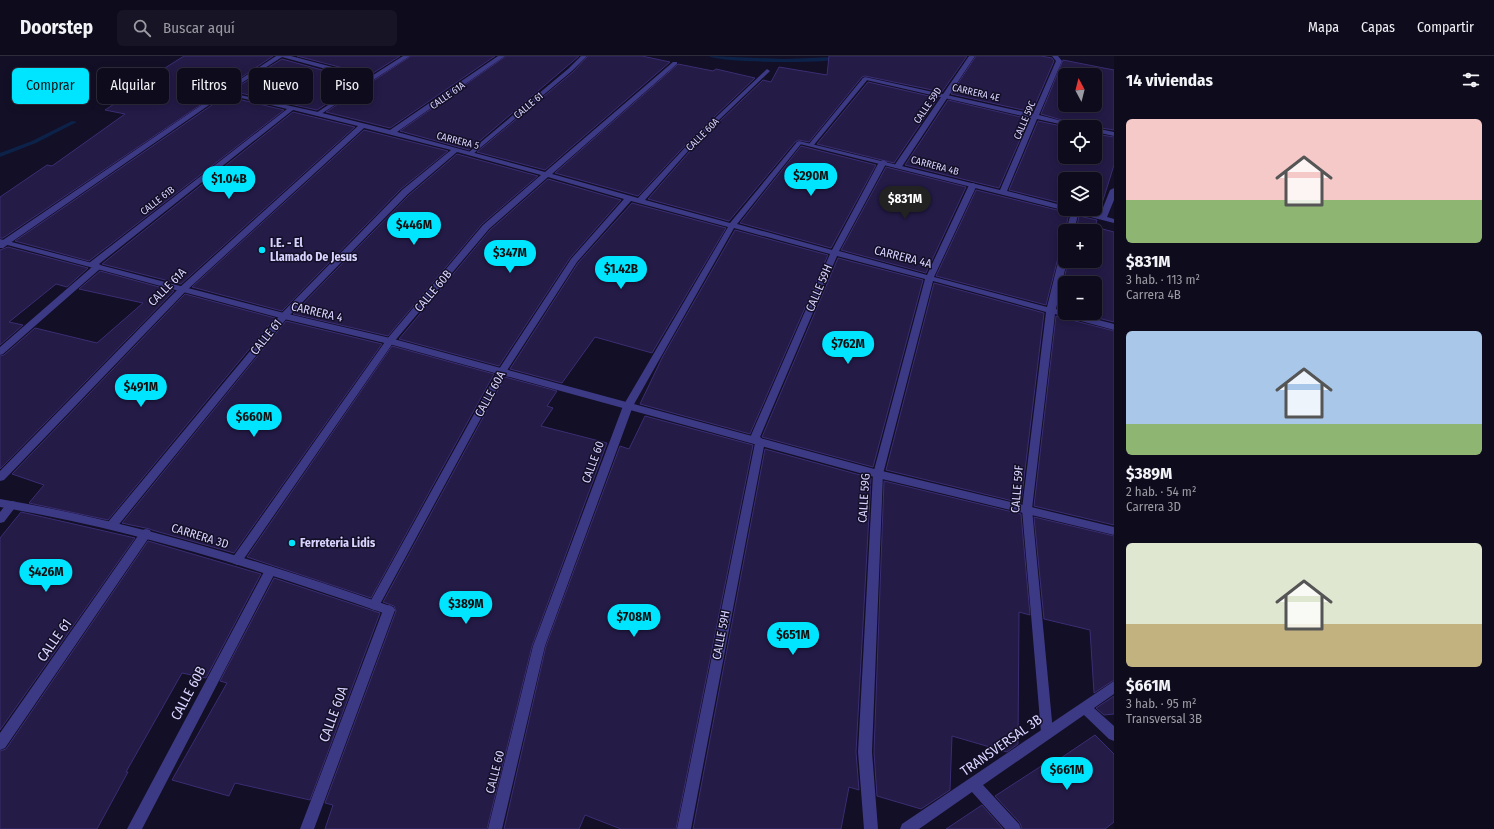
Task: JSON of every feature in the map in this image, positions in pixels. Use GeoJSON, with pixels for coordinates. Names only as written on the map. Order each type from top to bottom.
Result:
{"type":"FeatureCollection","features":[{"type":"Feature","properties":{"kind":"street"},"geometry":{"type":"LineString","coordinates":[[241,81],[280,56]]}},
{"type":"Feature","properties":{"kind":"street"},"geometry":{"type":"LineString","coordinates":[[284,56],[329,68]]}},
{"type":"Feature","properties":{"kind":"street"},"geometry":{"type":"LineString","coordinates":[[373,77],[406,56]]}},
{"type":"Feature","properties":{"kind":"street","name":"CALLE 61A"},"geometry":{"type":"LineString","coordinates":[[391,133],[502,56]]}},
{"type":"Feature","properties":{"kind":"street","name":"CALLE 61"},"geometry":{"type":"LineString","coordinates":[[471,153],[570,70],[584,56]]}},
{"type":"Feature","properties":{"kind":"street","name":"CALLE 59D"},"geometry":{"type":"LineString","coordinates":[[898,166],[972,56]]}},
{"type":"Feature","properties":{"kind":"street","name":"CALLE 59C"},"geometry":{"type":"LineString","coordinates":[[1004,192],[1037,117],[1059,61],[1055,56]]}},
{"type":"Feature","properties":{"kind":"street","name":"CALLE 60B"},"geometry":{"type":"LineString","coordinates":[[237,560],[390,341],[486,228],[546,174],[675,63]]}},
{"type":"Feature","properties":{"kind":"street","name":"CALLE 60A"},"geometry":{"type":"LineString","coordinates":[[640,200],[694,141],[767,71]]}},
{"type":"Feature","properties":{"kind":"street","name":"CARRERA 4E"},"geometry":{"type":"LineString","coordinates":[[811,145],[865,79],[1058,122]]}},
{"type":"Feature","properties":{"kind":"street","name":"CARRERA 5"},"geometry":{"type":"LineString","coordinates":[[241,96],[456,149],[629,198],[686,212]]}},
{"type":"Feature","properties":{"kind":"street"},"geometry":{"type":"LineString","coordinates":[[2,243],[206,104]]}},
{"type":"Feature","properties":{"kind":"street"},"geometry":{"type":"LineString","coordinates":[[318,114],[333,104]]}},
{"type":"Feature","properties":{"kind":"street","name":"CALLE 61B"},"geometry":{"type":"LineString","coordinates":[[0,352],[95,266],[292,108]]}},
{"type":"Feature","properties":{"kind":"street","name":"CALLE 61A"},"geometry":{"type":"LineString","coordinates":[[0,477],[183,289],[362,126]]}},
{"type":"Feature","properties":{"kind":"street"},"geometry":{"type":"LineString","coordinates":[[1102,131],[1114,134]]}},
{"type":"Feature","properties":{"kind":"street","name":"CARRERA 4B"},"geometry":{"type":"LineString","coordinates":[[798,143],[883,162],[1058,206]]}},
{"type":"Feature","properties":{"kind":"street","name":"CALLE 60"},"geometry":{"type":"LineString","coordinates":[[495,829],[539,646],[628,406],[733,224],[798,143]]}},
{"type":"Feature","properties":{"kind":"street","name":"CALLE 61"},"geometry":{"type":"LineString","coordinates":[[112,525],[284,316],[405,192],[456,149]]}},
{"type":"Feature","properties":{"kind":"street","name":"CALLE 59H"},"geometry":{"type":"LineString","coordinates":[[684,829],[757,440],[835,252],[883,162]]}},
{"type":"Feature","properties":{"kind":"street","name":"CALLE 59G"},"geometry":{"type":"LineString","coordinates":[[871,829],[864,752],[878,474],[930,277],[973,185]]}},
{"type":"Feature","properties":{"kind":"street"},"geometry":{"type":"LineString","coordinates":[[1103,218],[1114,190]]}},
{"type":"Feature","properties":{"kind":"street","name":"CALLE 60A"},"geometry":{"type":"LineString","coordinates":[[374,605],[502,372],[574,260],[629,198]]}},
{"type":"Feature","properties":{"kind":"street","name":"CARRERA 4A"},"geometry":{"type":"LineString","coordinates":[[686,212],[1114,327]]}},
{"type":"Feature","properties":{"kind":"street","name":"CARRERA 4B"},"geometry":{"type":"LineString","coordinates":[[1095,216],[1114,221]]}},
{"type":"Feature","properties":{"kind":"street","name":"CARRERA 4"},"geometry":{"type":"LineString","coordinates":[[2,243],[284,316],[390,341],[878,474],[1114,531]]}},
{"type":"Feature","properties":{"kind":"street","name":"CALLE 59F"},"geometry":{"type":"LineString","coordinates":[[1047,732],[1027,509],[1051,310],[1061,268]]}},
{"type":"Feature","properties":{"kind":"street","name":"CARRERA 3D"},"geometry":{"type":"LineString","coordinates":[[0,503],[146,533],[237,560],[389,610]]}},
{"type":"Feature","properties":{"kind":"street"},"geometry":{"type":"LineString","coordinates":[[0,519],[12,505]]}},
{"type":"Feature","properties":{"kind":"street","name":"CALLE 61"},"geometry":{"type":"LineString","coordinates":[[0,744],[146,533]]}},
{"type":"Feature","properties":{"kind":"street","name":"CALLE 60B"},"geometry":{"type":"LineString","coordinates":[[134,829],[270,571]]}},
{"type":"Feature","properties":{"kind":"street","name":"CALLE 60A"},"geometry":{"type":"LineString","coordinates":[[308,829],[389,610]]}},
{"type":"Feature","properties":{"kind":"street","name":"TRANSVERSAL 3B"},"geometry":{"type":"LineString","coordinates":[[907,829],[1114,687]]}},
{"type":"Feature","properties":{"kind":"street"},"geometry":{"type":"LineString","coordinates":[[1085,708],[1114,735]]}},
{"type":"Feature","properties":{"kind":"street"},"geometry":{"type":"LineString","coordinates":[[973,784],[1014,829]]}},
{"type":"Feature","properties":{"kind":"building"},"geometry":{"type":"Polygon","coordinates":[[[184,56],[273,56],[255,68],[249,68],[249,72],[241,78],[241,68],[177,68],[177,104],[202,104],[3,238],[0,238],[0,197],[47,165],[52,166],[125,114],[105,110],[114,104],[169,104],[169,68],[165,68],[184,56]]]}},
{"type":"Feature","properties":{"kind":"building"},"geometry":{"type":"Polygon","coordinates":[[[297,56],[400,56],[373,73],[373,68],[343,68],[297,56]]]}},
{"type":"Feature","properties":{"kind":"building"},"geometry":{"type":"Polygon","coordinates":[[[411,56],[495,56],[390,128],[326,112],[338,104],[373,104],[373,81],[411,56]]]}},
{"type":"Feature","properties":{"kind":"building"},"geometry":{"type":"Polygon","coordinates":[[[506,56],[579,56],[469,150],[400,131],[506,56]]]}},
{"type":"Feature","properties":{"kind":"building"},"geometry":{"type":"Polygon","coordinates":[[[588,56],[642,56],[670,62],[545,170],[477,152],[573,72],[588,56]]]}},
{"type":"Feature","properties":{"kind":"building"},"geometry":{"type":"Polygon","coordinates":[[[829,56],[967,56],[942,92],[865,76],[862,77],[809,142],[799,140],[795,142],[729,221],[648,199],[697,143],[763,80],[771,82],[779,67],[827,75],[829,56]]]}},
{"type":"Feature","properties":{"kind":"building"},"geometry":{"type":"Polygon","coordinates":[[[976,56],[1041,56],[1052,58],[1054,61],[1032,112],[951,94],[976,56]]]}},
{"type":"Feature","properties":{"kind":"building"},"geometry":{"type":"Polygon","coordinates":[[[282,59],[321,70],[321,104],[326,104],[317,110],[290,104],[313,104],[313,68],[268,68],[282,59]]]}},
{"type":"Feature","properties":{"kind":"building"},"geometry":{"type":"Polygon","coordinates":[[[1063,60],[1114,70],[1114,130],[1102,128],[1102,120],[1062,120],[1041,114],[1058,72],[1058,112],[1102,112],[1102,68],[1060,68],[1063,60]]]}},
{"type":"Feature","properties":{"kind":"building"},"geometry":{"type":"Polygon","coordinates":[[[678,64],[713,71],[716,69],[755,78],[691,139],[638,196],[555,173],[678,64]]]}},
{"type":"Feature","properties":{"kind":"building"},"geometry":{"type":"Polygon","coordinates":[[[249,80],[249,95],[241,93],[241,85],[249,80]]]}},
{"type":"Feature","properties":{"kind":"building"},"geometry":{"type":"Polygon","coordinates":[[[868,82],[938,98],[894,163],[817,144],[868,82]]]}},
{"type":"Feature","properties":{"kind":"building"},"geometry":{"type":"Polygon","coordinates":[[[241,100],[249,102],[249,104],[259,104],[284,110],[89,261],[15,241],[213,104],[241,104],[241,100]]]}},
{"type":"Feature","properties":{"kind":"building"},"geometry":{"type":"Polygon","coordinates":[[[948,100],[1029,119],[999,188],[905,165],[948,100]]]}},
{"type":"Feature","properties":{"kind":"building"},"geometry":{"type":"Polygon","coordinates":[[[293,112],[355,127],[181,284],[102,264],[293,112]]]}},
{"type":"Feature","properties":{"kind":"building"},"geometry":{"type":"Polygon","coordinates":[[[1038,121],[1058,125],[1058,164],[1102,164],[1102,135],[1114,137],[1114,165],[1102,203],[1102,172],[1058,172],[1058,202],[1009,190],[1038,121]]]}},
{"type":"Feature","properties":{"kind":"building"},"geometry":{"type":"Polygon","coordinates":[[[364,130],[448,151],[401,189],[282,311],[192,287],[364,130]]]}},
{"type":"Feature","properties":{"kind":"building"},"geometry":{"type":"Polygon","coordinates":[[[801,146],[876,165],[831,248],[740,223],[801,146]]]}},
{"type":"Feature","properties":{"kind":"building"},"geometry":{"type":"Polygon","coordinates":[[[457,154],[538,176],[482,224],[388,336],[293,314],[409,195],[457,154]]]}},
{"type":"Feature","properties":{"kind":"building"},"geometry":{"type":"Polygon","coordinates":[[[886,167],[966,187],[926,273],[841,250],[886,167]]]}},
{"type":"Feature","properties":{"kind":"building"},"geometry":{"type":"Polygon","coordinates":[[[548,179],[621,200],[570,258],[499,366],[399,339],[490,230],[548,179]]]}},
{"type":"Feature","properties":{"kind":"building"},"geometry":{"type":"Polygon","coordinates":[[[976,190],[1058,210],[1058,216],[1068,216],[1067,224],[1058,224],[1058,258],[1046,305],[936,276],[976,190]]]}},
{"type":"Feature","properties":{"kind":"building"},"geometry":{"type":"Polygon","coordinates":[[[632,203],[726,228],[652,353],[595,337],[562,383],[510,369],[578,263],[632,203]]]}},
{"type":"Feature","properties":{"kind":"building"},"geometry":{"type":"Polygon","coordinates":[[[1079,216],[1097,220],[1096,224],[1077,224],[1079,216]]]}},
{"type":"Feature","properties":{"kind":"building"},"geometry":{"type":"Polygon","coordinates":[[[1102,229],[1114,232],[1114,322],[1102,319],[1102,276],[1065,276],[1067,268],[1102,268],[1102,229]]]}},
{"type":"Feature","properties":{"kind":"building"},"geometry":{"type":"Polygon","coordinates":[[[735,230],[828,255],[750,434],[640,404],[663,356],[735,230]]]}},
{"type":"Feature","properties":{"kind":"building"},"geometry":{"type":"Polygon","coordinates":[[[8,247],[88,268],[67,287],[56,284],[9,322],[23,325],[0,345],[0,250],[8,247]]]}},
{"type":"Feature","properties":{"kind":"building"},"geometry":{"type":"Polygon","coordinates":[[[838,258],[923,280],[873,467],[762,437],[838,258]]]}},
{"type":"Feature","properties":{"kind":"building"},"geometry":{"type":"Polygon","coordinates":[[[100,271],[174,291],[0,469],[0,356],[4,355],[35,328],[97,343],[143,303],[79,289],[100,271]]]}},
{"type":"Feature","properties":{"kind":"building"},"geometry":{"type":"Polygon","coordinates":[[[934,283],[1044,313],[1021,503],[886,470],[934,283]]]}},
{"type":"Feature","properties":{"kind":"building"},"geometry":{"type":"Polygon","coordinates":[[[185,294],[275,318],[108,520],[29,503],[44,485],[12,474],[185,294]]]}},
{"type":"Feature","properties":{"kind":"building"},"geometry":{"type":"Polygon","coordinates":[[[1056,316],[1058,317],[1058,320],[1071,320],[1114,331],[1114,525],[1034,506],[1056,316]]]}},
{"type":"Feature","properties":{"kind":"building"},"geometry":{"type":"Polygon","coordinates":[[[286,321],[382,344],[234,553],[150,529],[122,523],[286,321]]]}},
{"type":"Feature","properties":{"kind":"building"},"geometry":{"type":"Polygon","coordinates":[[[392,346],[494,374],[371,598],[247,557],[392,346]]]}},
{"type":"Feature","properties":{"kind":"building"},"geometry":{"type":"Polygon","coordinates":[[[505,377],[557,391],[547,406],[553,408],[541,426],[607,443],[532,646],[487,829],[325,829],[333,805],[325,803],[396,611],[394,606],[383,602],[505,377]]]}},
{"type":"Feature","properties":{"kind":"building"},"geometry":{"type":"Polygon","coordinates":[[[645,416],[753,445],[676,829],[621,829],[585,815],[579,829],[504,829],[546,646],[620,446],[629,449],[645,416]]]}},
{"type":"Feature","properties":{"kind":"building"},"geometry":{"type":"Polygon","coordinates":[[[765,449],[871,478],[856,752],[859,790],[849,787],[841,829],[693,829],[765,449]]]}},
{"type":"Feature","properties":{"kind":"building"},"geometry":{"type":"Polygon","coordinates":[[[884,481],[1021,514],[1030,615],[1019,612],[1018,744],[1007,752],[952,736],[950,790],[921,809],[877,796],[874,752],[884,481]]]}},
{"type":"Feature","properties":{"kind":"building"},"geometry":{"type":"Polygon","coordinates":[[[21,512],[135,538],[0,730],[0,538],[21,512]]]}},
{"type":"Feature","properties":{"kind":"building"},"geometry":{"type":"Polygon","coordinates":[[[1034,517],[1114,536],[1114,680],[1094,693],[1090,630],[1044,619],[1034,517]]]}},
{"type":"Feature","properties":{"kind":"building"},"geometry":{"type":"Polygon","coordinates":[[[148,541],[261,574],[206,678],[182,673],[126,772],[128,772],[97,829],[0,829],[0,751],[6,749],[148,541]]]}},
{"type":"Feature","properties":{"kind":"building"},"geometry":{"type":"Polygon","coordinates":[[[274,578],[380,613],[310,800],[235,783],[229,796],[172,780],[227,683],[220,681],[274,578]]]}},
{"type":"Feature","properties":{"kind":"building"},"geometry":{"type":"Polygon","coordinates":[[[1114,696],[1114,714],[1104,715],[1096,708],[1114,696]]]}},
{"type":"Feature","properties":{"kind":"building"},"geometry":{"type":"Polygon","coordinates":[[[1095,735],[1114,754],[1114,822],[1105,829],[1022,829],[1020,823],[995,796],[1052,759],[1055,762],[1095,735]]]}},
{"type":"Feature","properties":{"kind":"building"},"geometry":{"type":"Polygon","coordinates":[[[982,805],[1003,829],[946,829],[982,805]]]}},
{"type":"Feature","properties":{"kind":"waterway"},"geometry":{"type":"LineString","coordinates":[[712,56],[785,60],[857,56]]}},
{"type":"Feature","properties":{"kind":"waterway"},"geometry":{"type":"LineString","coordinates":[[0,155],[34,142],[74,122]]}},
{"type":"Feature","properties":{"kind":"place","name":"I.E. - El Llamado De Jesus"},"geometry":{"type":"Point","coordinates":[262,250]}},
{"type":"Feature","properties":{"kind":"place","name":"Ferreteria Lidis"},"geometry":{"type":"Point","coordinates":[292,543]}}]}
